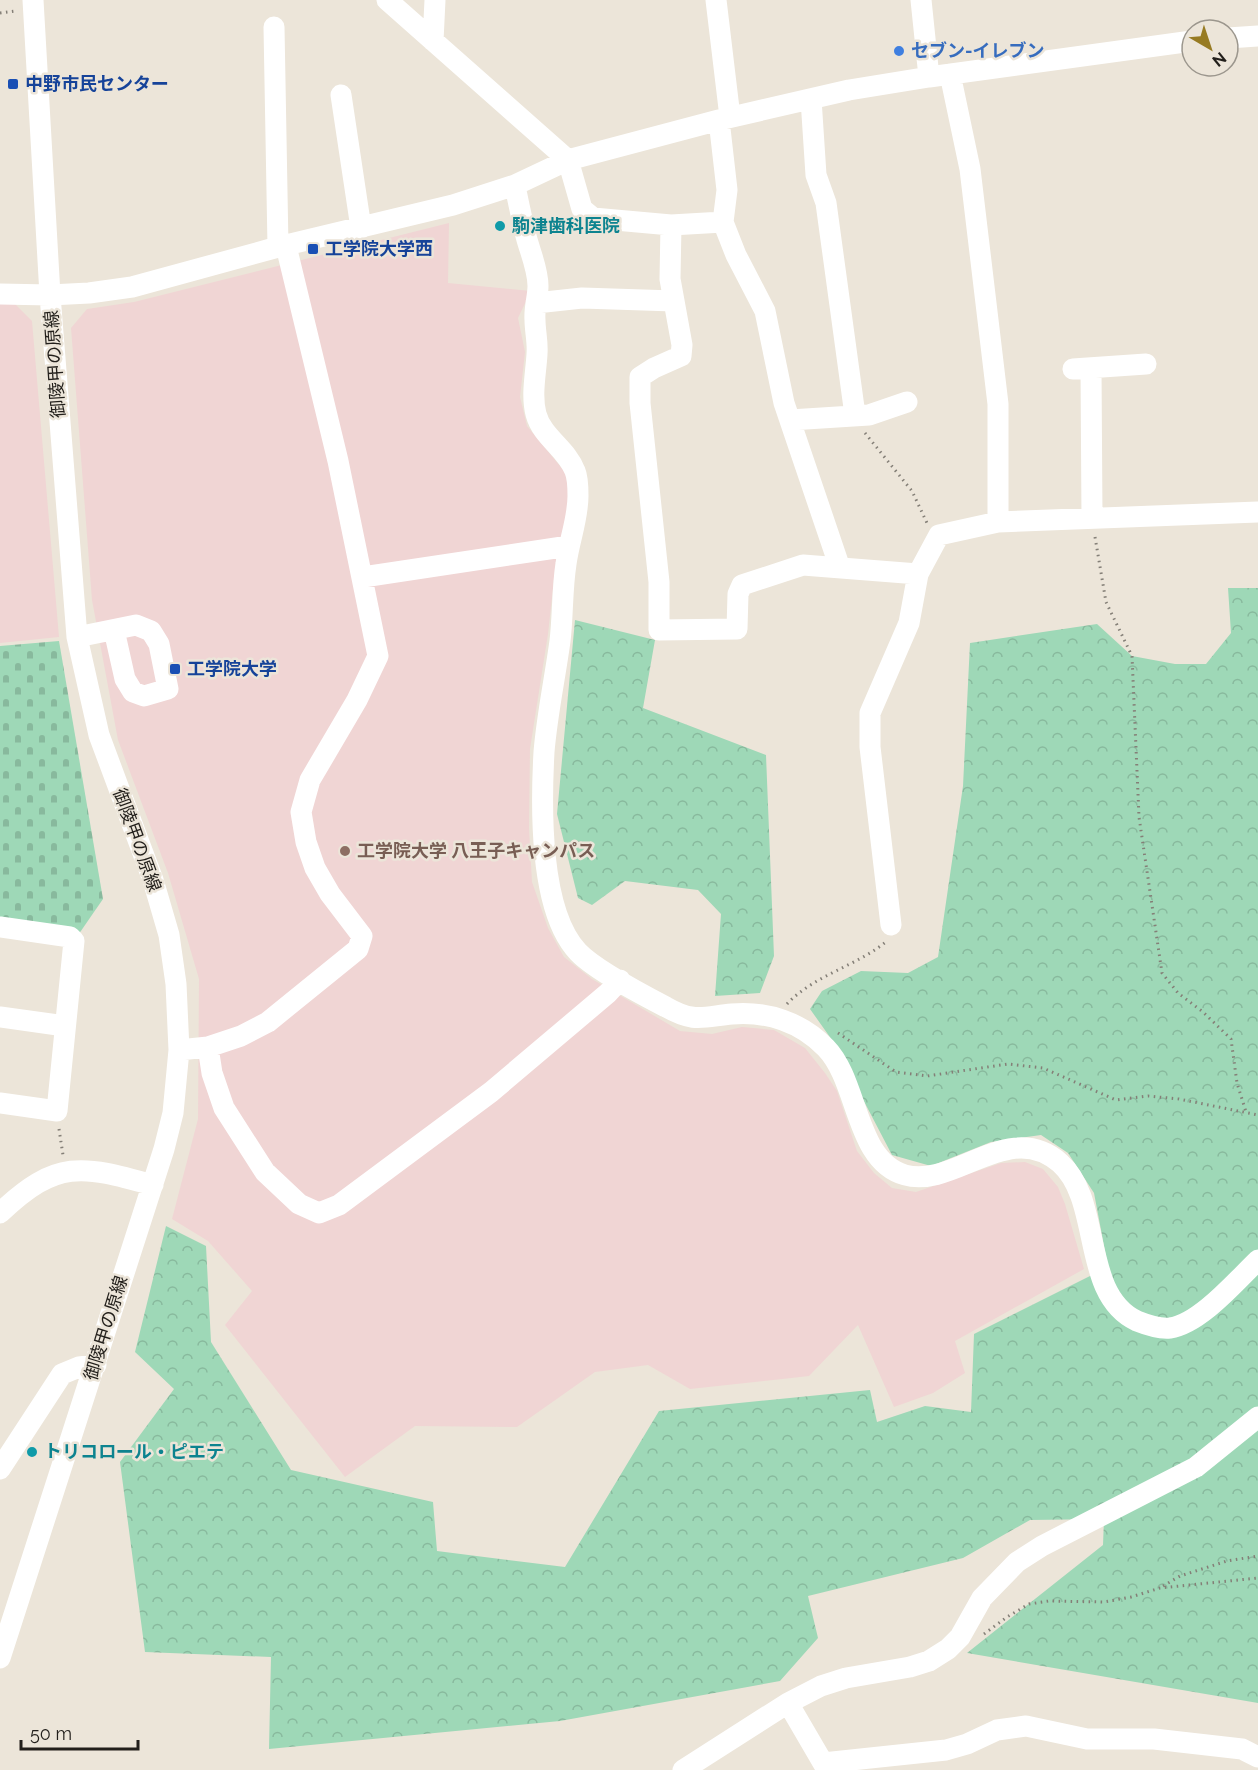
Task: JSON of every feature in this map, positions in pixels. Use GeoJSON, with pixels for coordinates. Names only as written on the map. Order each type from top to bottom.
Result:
{"type":"FeatureCollection","features":[{"type":"Feature","properties":{"kind":"street"},"geometry":{"type":"LineString","coordinates":[[387,0],[568,160],[582,209],[593,218],[671,225],[723,222]]}},
{"type":"Feature","properties":{"kind":"street"},"geometry":{"type":"LineString","coordinates":[[433,41],[435,0]]}},
{"type":"Feature","properties":{"kind":"street"},"geometry":{"type":"LineString","coordinates":[[716,0],[725,119],[727,190],[723,222],[736,255],[765,311],[784,403],[840,568]]}},
{"type":"Feature","properties":{"kind":"street"},"geometry":{"type":"LineString","coordinates":[[921,0],[940,75],[970,169],[998,404],[998,522]]}},
{"type":"Feature","properties":{"kind":"street","name":"御陵甲の原線"},"geometry":{"type":"LineString","coordinates":[[0,1658],[153,1185],[173,1113],[179,1050],[176,984],[169,935],[153,880],[99,735],[77,638],[24,6]]}},
{"type":"Feature","properties":{"kind":"street"},"geometry":{"type":"LineString","coordinates":[[179,1050],[208,1047],[241,1036],[268,1022],[358,949],[362,936],[330,894],[315,868],[306,842],[301,812],[310,780],[357,700],[378,656],[338,461],[282,247],[274,27]]}},
{"type":"Feature","properties":{"kind":"street"},"geometry":{"type":"LineString","coordinates":[[1240,37],[1258,36]]}},
{"type":"Feature","properties":{"kind":"street"},"geometry":{"type":"LineString","coordinates":[[0,294],[89,293],[132,287],[453,205],[515,185],[568,160],[811,99],[940,75],[1180,43]]}},
{"type":"Feature","properties":{"kind":"street"},"geometry":{"type":"LineString","coordinates":[[341,95],[361,228]]}},
{"type":"Feature","properties":{"kind":"street"},"geometry":{"type":"LineString","coordinates":[[811,99],[816,175],[826,203],[855,415]]}},
{"type":"Feature","properties":{"kind":"street"},"geometry":{"type":"LineString","coordinates":[[515,185],[538,278],[534,315],[537,346],[534,398],[537,417],[546,433],[575,470],[578,490],[578,512],[565,569],[561,635],[544,749],[543,817],[547,869],[552,897],[562,927],[578,951],[620,980],[668,1009],[686,1017],[705,1018],[732,1014],[776,1016],[812,1035],[828,1049],[847,1081],[872,1148],[883,1163],[896,1172],[922,1178],[996,1152],[1015,1148],[1033,1148],[1061,1163],[1072,1177],[1080,1194],[1109,1294],[1120,1310],[1136,1320],[1159,1328],[1173,1328],[1188,1322],[1258,1260]]}},
{"type":"Feature","properties":{"kind":"street"},"geometry":{"type":"LineString","coordinates":[[671,225],[670,279],[682,345],[681,356],[640,377],[640,403],[659,582],[658,630],[737,629],[738,594],[742,585],[803,565],[918,574]]}},
{"type":"Feature","properties":{"kind":"street"},"geometry":{"type":"LineString","coordinates":[[536,303],[582,298],[674,301]]}},
{"type":"Feature","properties":{"kind":"street"},"geometry":{"type":"LineString","coordinates":[[1092,517],[1082,368],[1146,364]]}},
{"type":"Feature","properties":{"kind":"street"},"geometry":{"type":"LineString","coordinates":[[790,420],[869,415],[907,402]]}},
{"type":"Feature","properties":{"kind":"street"},"geometry":{"type":"LineString","coordinates":[[891,925],[870,747],[870,713],[909,624],[918,574],[939,535],[998,522],[1258,512]]}},
{"type":"Feature","properties":{"kind":"street"},"geometry":{"type":"LineString","coordinates":[[363,577],[569,546]]}},
{"type":"Feature","properties":{"kind":"street"},"geometry":{"type":"LineString","coordinates":[[77,638],[114,630]]}},
{"type":"Feature","properties":{"kind":"street"},"geometry":{"type":"LineString","coordinates":[[0,927],[70,937],[74,941],[57,1111],[0,1104]]}},
{"type":"Feature","properties":{"kind":"street"},"geometry":{"type":"LineString","coordinates":[[208,1047],[224,1108],[265,1172],[299,1204],[319,1213],[339,1205],[491,1092],[608,993],[620,980]]}},
{"type":"Feature","properties":{"kind":"street"},"geometry":{"type":"LineString","coordinates":[[0,1017],[65,1026]]}},
{"type":"Feature","properties":{"kind":"street"},"geometry":{"type":"LineString","coordinates":[[0,1213],[36,1182],[65,1171],[89,1170],[114,1174],[153,1185]]}},
{"type":"Feature","properties":{"kind":"street"},"geometry":{"type":"LineString","coordinates":[[0,1469],[62,1374],[80,1367],[96,1365]]}},
{"type":"Feature","properties":{"kind":"street"},"geometry":{"type":"LineString","coordinates":[[683,1770],[788,1703],[821,1686],[846,1678],[910,1667],[929,1661],[960,1637],[982,1598],[1017,1563],[1042,1546],[1197,1467],[1258,1417]]}},
{"type":"Feature","properties":{"kind":"street"},"geometry":{"type":"LineString","coordinates":[[788,1703],[823,1763],[946,1750],[967,1744],[997,1730],[1026,1726],[1088,1739],[1154,1739],[1242,1749],[1258,1757]]}},
{"type":"Feature","properties":{"kind":"path"},"geometry":{"type":"LineString","coordinates":[[0,13],[24,6]]}},
{"type":"Feature","properties":{"kind":"path"},"geometry":{"type":"LineString","coordinates":[[855,415],[860,426],[900,473],[912,491],[926,522],[939,535]]}},
{"type":"Feature","properties":{"kind":"path"},"geometry":{"type":"LineString","coordinates":[[1092,517],[1106,602],[1132,656],[1139,817],[1162,973],[1178,993],[1203,1012],[1231,1039],[1237,1083],[1246,1112]]}},
{"type":"Feature","properties":{"kind":"path"},"geometry":{"type":"LineString","coordinates":[[776,1016],[794,996],[880,947],[890,938],[891,925]]}},
{"type":"Feature","properties":{"kind":"path"},"geometry":{"type":"LineString","coordinates":[[832,1029],[896,1072],[927,1076],[1008,1064],[1019,1065],[1042,1068],[1116,1100],[1148,1096],[1179,1099],[1258,1115]]}},
{"type":"Feature","properties":{"kind":"path"},"geometry":{"type":"LineString","coordinates":[[57,1111],[65,1171]]}},
{"type":"Feature","properties":{"kind":"path"},"geometry":{"type":"LineString","coordinates":[[976,1640],[1029,1604],[1049,1601],[1104,1602],[1131,1598],[1160,1588],[1180,1576],[1227,1561],[1258,1556]]}},
{"type":"Feature","properties":{"kind":"path"},"geometry":{"type":"LineString","coordinates":[[1160,1588],[1258,1578]]}},
{"type":"Feature","properties":{"kind":"shaded area","name":"工学院大学 八王子キャンパス"},"geometry":{"type":"Polygon","coordinates":[[[449,223],[448,283],[531,291],[518,318],[525,352],[520,397],[527,426],[565,472],[569,491],[567,517],[556,561],[548,634],[530,749],[529,828],[532,882],[548,928],[564,957],[592,979],[680,1031],[712,1034],[742,1027],[774,1030],[805,1048],[837,1091],[857,1151],[874,1173],[892,1188],[916,1192],[1001,1163],[1025,1162],[1043,1169],[1058,1187],[1084,1269],[955,1341],[965,1373],[933,1393],[894,1407],[858,1325],[809,1376],[690,1389],[648,1365],[595,1372],[517,1427],[415,1426],[345,1477],[225,1325],[252,1291],[208,1241],[172,1219],[198,1119],[199,979],[168,873],[118,740],[92,600],[71,328],[87,309],[134,302],[449,223]]]}},
{"type":"Feature","properties":{"kind":"shaded area"},"geometry":{"type":"Polygon","coordinates":[[[0,303],[14,303],[32,321],[59,637],[0,643],[0,303]]]}},
{"type":"Feature","properties":{"kind":"green space"},"geometry":{"type":"Polygon","coordinates":[[[1228,588],[1258,588],[1258,1703],[967,1653],[1103,1545],[1104,1519],[1030,1520],[963,1558],[808,1596],[818,1638],[780,1681],[560,1721],[269,1749],[271,1657],[145,1652],[120,1462],[174,1389],[135,1352],[166,1226],[206,1246],[211,1342],[291,1470],[433,1502],[437,1551],[565,1567],[659,1411],[870,1390],[877,1422],[925,1406],[971,1412],[974,1334],[1108,1267],[1094,1193],[1068,1153],[1041,1135],[991,1142],[931,1166],[892,1155],[832,1040],[810,1009],[822,991],[861,971],[908,973],[938,957],[963,786],[970,643],[1097,624],[1132,656],[1175,664],[1206,664],[1231,633],[1228,588]]]}},
{"type":"Feature","properties":{"kind":"green space"},"geometry":{"type":"Polygon","coordinates":[[[575,620],[655,640],[643,708],[766,755],[774,956],[760,993],[715,996],[721,914],[698,890],[625,881],[592,905],[578,898],[557,814],[575,620]]]}},
{"type":"Feature","properties":{"kind":"green space"},"geometry":{"type":"Polygon","coordinates":[[[59,641],[103,899],[74,941],[0,928],[0,646],[59,641]]]}},
{"type":"Feature","properties":{"kind":"place","name":"セブン-イレブン"},"geometry":{"type":"Point","coordinates":[899,51]}},
{"type":"Feature","properties":{"kind":"place","name":"中野市民センター"},"geometry":{"type":"Point","coordinates":[13,84]}},
{"type":"Feature","properties":{"kind":"place","name":"駒津歯科医院"},"geometry":{"type":"Point","coordinates":[500,226]}},
{"type":"Feature","properties":{"kind":"place","name":"工学院大学西"},"geometry":{"type":"Point","coordinates":[313,249]}},
{"type":"Feature","properties":{"kind":"place","name":"工学院大学"},"geometry":{"type":"Point","coordinates":[175,669]}},
{"type":"Feature","properties":{"kind":"place","name":"工学院大学 八王子キャンパス"},"geometry":{"type":"Point","coordinates":[345,851]}},
{"type":"Feature","properties":{"kind":"place","name":"トリコロール・ピエテ"},"geometry":{"type":"Point","coordinates":[32,1452]}}]}
